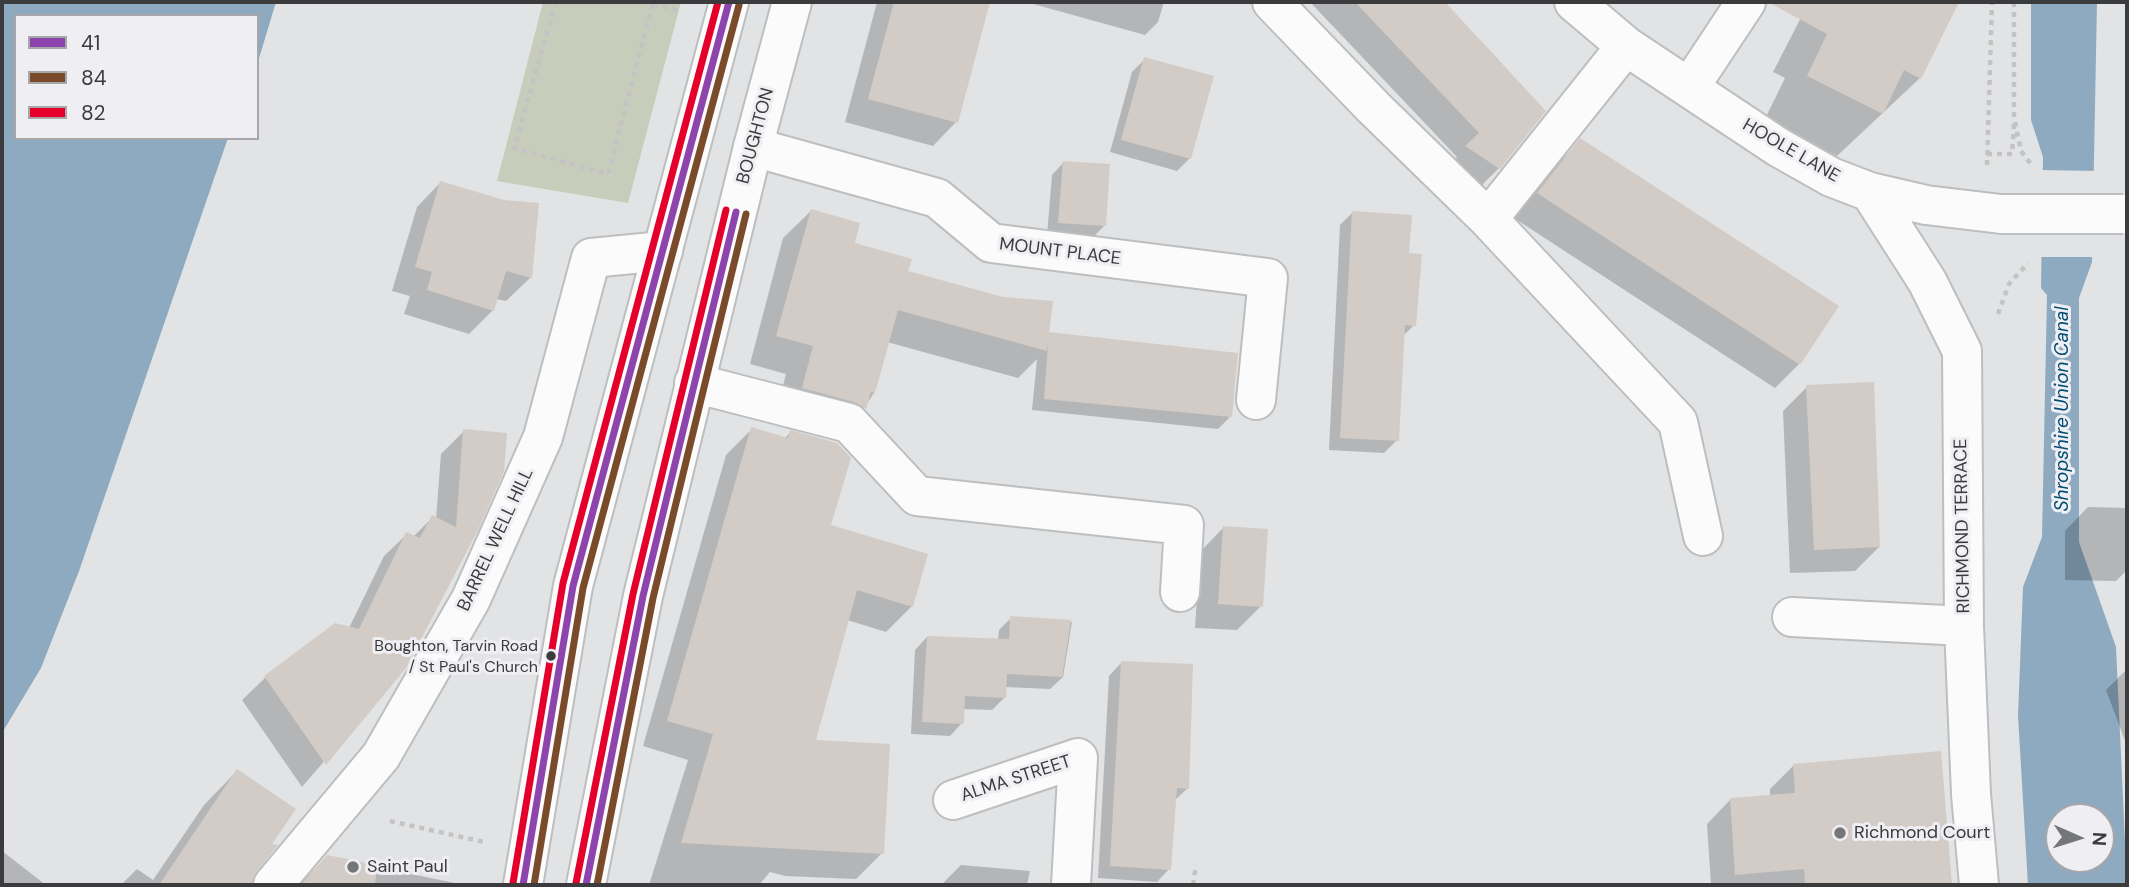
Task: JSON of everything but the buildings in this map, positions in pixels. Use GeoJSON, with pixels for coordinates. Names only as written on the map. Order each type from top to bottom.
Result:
{"type":"FeatureCollection","features":[{"type":"Feature","properties":{"kind":"main road"},"geometry":{"type":"LineString","coordinates":[[526,869],[573,586],[729,2]]}},
{"type":"Feature","properties":{"kind":"main road","name":"BOUGHTON"},"geometry":{"type":"LineString","coordinates":[[586,885],[643,596],[752,146],[792,2]]}},
{"type":"Feature","properties":{"kind":"main road"},"geometry":{"type":"LineString","coordinates":[[1272,2],[1373,107],[1488,219],[1678,422],[1703,536]]}},
{"type":"Feature","properties":{"kind":"main road","name":"HOOLE LANE"},"geometry":{"type":"LineString","coordinates":[[1574,2],[1626,46],[1778,147],[1831,177],[1870,192],[1926,205],[1993,213],[2125,214]]}},
{"type":"Feature","properties":{"kind":"main road"},"geometry":{"type":"LineString","coordinates":[[1689,88],[1746,2]]}},
{"type":"Feature","properties":{"kind":"main road"},"geometry":{"type":"LineString","coordinates":[[1488,219],[1626,46]]}},
{"type":"Feature","properties":{"kind":"main road","name":"MOUNT PLACE"},"geometry":{"type":"LineString","coordinates":[[752,146],[937,198],[991,243],[1268,278],[1256,400]]}},
{"type":"Feature","properties":{"kind":"main road","name":"RICHMOND TERRACE"},"geometry":{"type":"LineString","coordinates":[[1870,192],[1927,281],[1962,351],[1964,626],[1971,794],[1979,885]]}},
{"type":"Feature","properties":{"kind":"main road","name":"BARREL WELL HILL"},"geometry":{"type":"LineString","coordinates":[[273,885],[380,756],[471,599],[543,437],[591,258],[663,251]]}},
{"type":"Feature","properties":{"kind":"main road"},"geometry":{"type":"LineString","coordinates":[[694,383],[849,423],[917,496],[1184,525],[1180,592]]}},
{"type":"Feature","properties":{"kind":"main road"},"geometry":{"type":"LineString","coordinates":[[1792,617],[1964,626]]}},
{"type":"Feature","properties":{"kind":"main road","name":"ALMA STREET"},"geometry":{"type":"LineString","coordinates":[[953,800],[1078,758],[1071,885]]}},
{"type":"Feature","properties":{"kind":"path"},"geometry":{"type":"LineString","coordinates":[[556,2],[514,148],[608,174],[653,2]]}},
{"type":"Feature","properties":{"kind":"path"},"geometry":{"type":"LineString","coordinates":[[1992,2],[1987,154],[1993,213]]}},
{"type":"Feature","properties":{"kind":"path"},"geometry":{"type":"LineString","coordinates":[[1987,154],[2012,154],[2014,2]]}},
{"type":"Feature","properties":{"kind":"path"},"geometry":{"type":"LineString","coordinates":[[2014,118],[2021,151],[2036,172]]}},
{"type":"Feature","properties":{"kind":"path"},"geometry":{"type":"LineString","coordinates":[[1998,307],[2020,270]]}},
{"type":"Feature","properties":{"kind":"path"},"geometry":{"type":"LineString","coordinates":[[336,809],[526,869]]}},
{"type":"Feature","properties":{"kind":"path"},"geometry":{"type":"LineString","coordinates":[[1194,885],[1196,865]]}},
{"type":"Feature","properties":{"kind":"green space"},"geometry":{"type":"Polygon","coordinates":[[[543,2],[681,2],[628,203],[497,181],[543,2]]]}},
{"type":"Feature","properties":{"kind":"water"},"geometry":{"type":"Polygon","coordinates":[[[2,2],[276,2],[259,58],[259,14],[14,14],[14,140],[227,140],[79,571],[41,668],[2,733],[2,2]]]}},
{"type":"Feature","properties":{"kind":"water","name":"Shropshire Union Canal"},"geometry":{"type":"Polygon","coordinates":[[[2031,2],[2097,2],[2092,262],[2079,298],[2079,542],[2116,647],[2127,885],[2028,885],[2018,716],[2023,587],[2042,537],[2047,295],[2041,288],[2043,157],[2031,120],[2031,2]]]}},
{"type":"Feature","properties":{"kind":"pier"},"geometry":{"type":"Polygon","coordinates":[[[2039,170],[2098,171],[2095,257],[2037,257],[2039,170]]]}},
{"type":"Feature","properties":{"kind":"transit line","name":"82"},"geometry":{"type":"LineString","coordinates":[[513,883],[563,583],[718,2]]}},
{"type":"Feature","properties":{"kind":"transit line","name":"41"},"geometry":{"type":"LineString","coordinates":[[523,885],[573,586],[729,2]]}},
{"type":"Feature","properties":{"kind":"transit line","name":"84"},"geometry":{"type":"LineString","coordinates":[[534,885],[583,588],[739,5]]}},
{"type":"Feature","properties":{"kind":"transit line","name":"82"},"geometry":{"type":"LineString","coordinates":[[576,883],[633,594],[726,210]]}},
{"type":"Feature","properties":{"kind":"transit line","name":"41"},"geometry":{"type":"LineString","coordinates":[[586,885],[643,596],[736,212]]}},
{"type":"Feature","properties":{"kind":"transit line","name":"84"},"geometry":{"type":"LineString","coordinates":[[597,885],[653,598],[746,214]]}},
{"type":"Feature","properties":{"kind":"place","name":"Boughton, Tarvin Road / St Paul's Church"},"geometry":{"type":"Point","coordinates":[551,656]}},
{"type":"Feature","properties":{"kind":"place","name":"Richmond Court"},"geometry":{"type":"Point","coordinates":[1840,833]}},
{"type":"Feature","properties":{"kind":"place","name":"Saint Paul"},"geometry":{"type":"Point","coordinates":[353,867]}}]}
